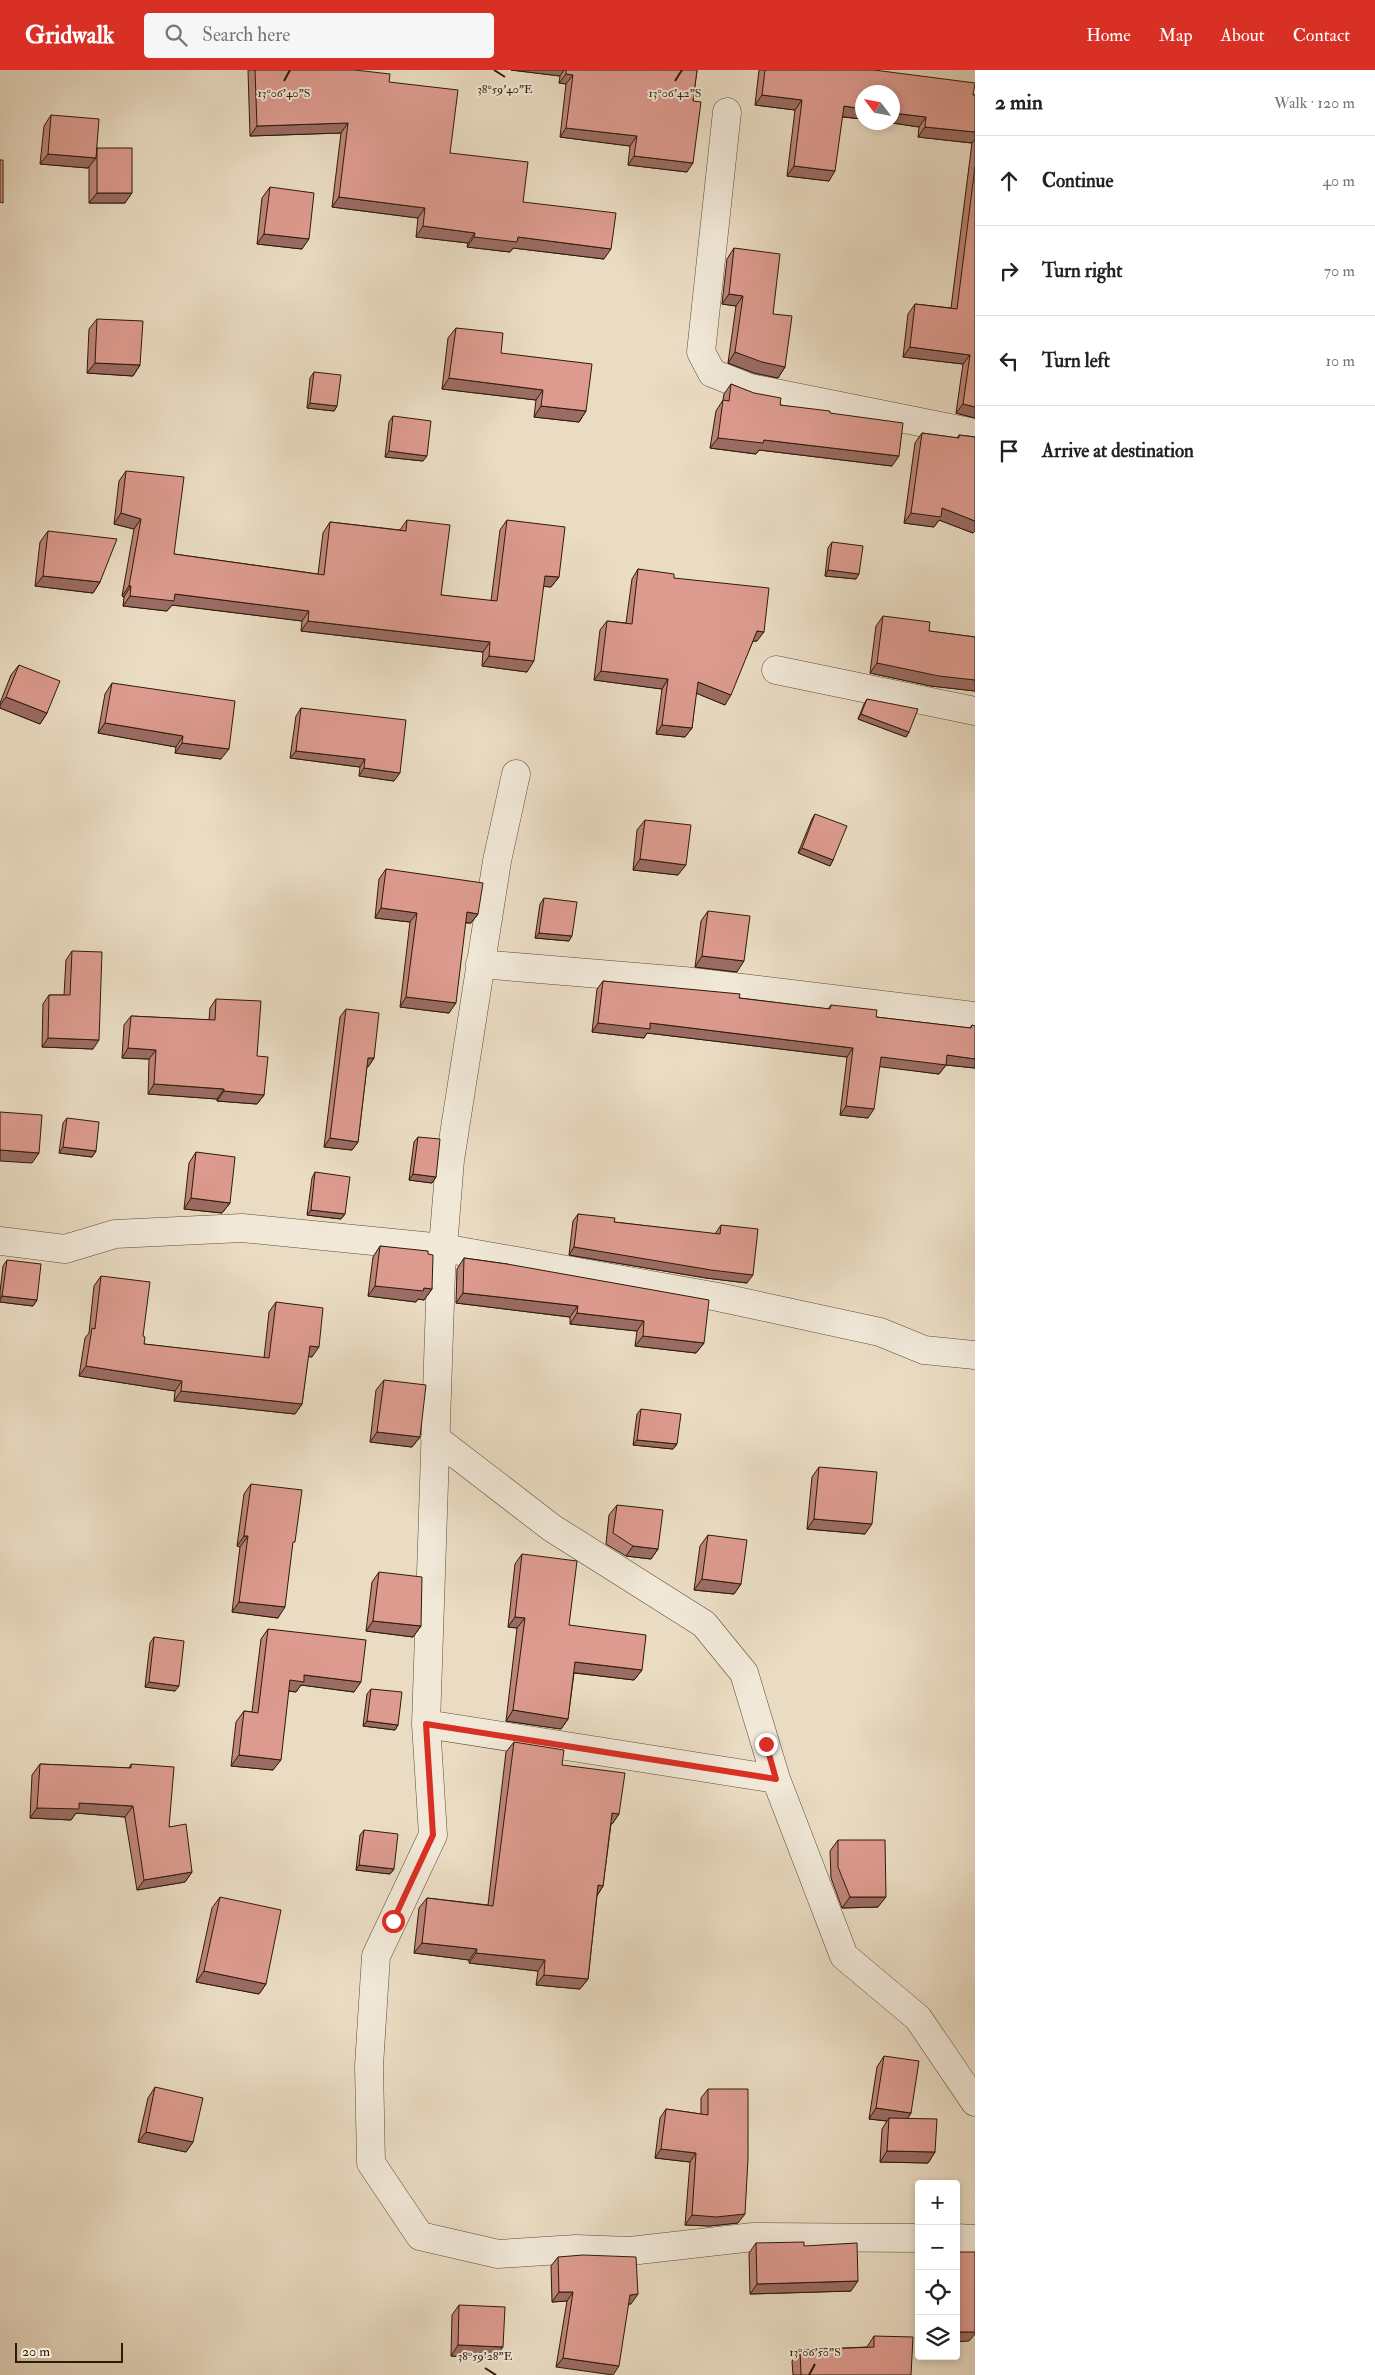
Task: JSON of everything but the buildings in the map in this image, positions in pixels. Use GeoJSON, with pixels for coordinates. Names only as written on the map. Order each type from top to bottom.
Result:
{"type":"FeatureCollection","features":[{"type":"Feature","properties":{"kind":"street"},"geometry":{"type":"LineString","coordinates":[[727,112],[701,352],[712,373],[750,388],[975,433]]}},
{"type":"Feature","properties":{"kind":"street"},"geometry":{"type":"LineString","coordinates":[[776,670],[975,711]]}},
{"type":"Feature","properties":{"kind":"street"},"geometry":{"type":"LineString","coordinates":[[516,774],[497,861],[480,964],[450,1160],[443,1248],[426,1724],[433,1835],[376,1956],[369,2066],[371,2163],[420,2236],[498,2254],[576,2249],[630,2251],[753,2237],[915,2238]]}},
{"type":"Feature","properties":{"kind":"street"},"geometry":{"type":"LineString","coordinates":[[480,964],[684,981],[975,1016]]}},
{"type":"Feature","properties":{"kind":"street"},"geometry":{"type":"LineString","coordinates":[[0,1241],[65,1249],[115,1234],[242,1228],[443,1248],[718,1297],[880,1332],[924,1350],[975,1355]]}},
{"type":"Feature","properties":{"kind":"street"},"geometry":{"type":"LineString","coordinates":[[435,1438],[552,1528],[704,1624],[744,1674],[776,1779],[844,1956],[918,2018],[975,2102]]}},
{"type":"Feature","properties":{"kind":"street"},"geometry":{"type":"LineString","coordinates":[[426,1724],[776,1779]]}},
{"type":"Feature","properties":{"kind":"street"},"geometry":{"type":"LineString","coordinates":[[960,2238],[975,2239]]}},
{"type":"Feature","properties":{"kind":"route"},"geometry":{"type":"LineString","coordinates":[[393,1921],[433,1835],[426,1724],[776,1779],[766,1744]]}}]}
